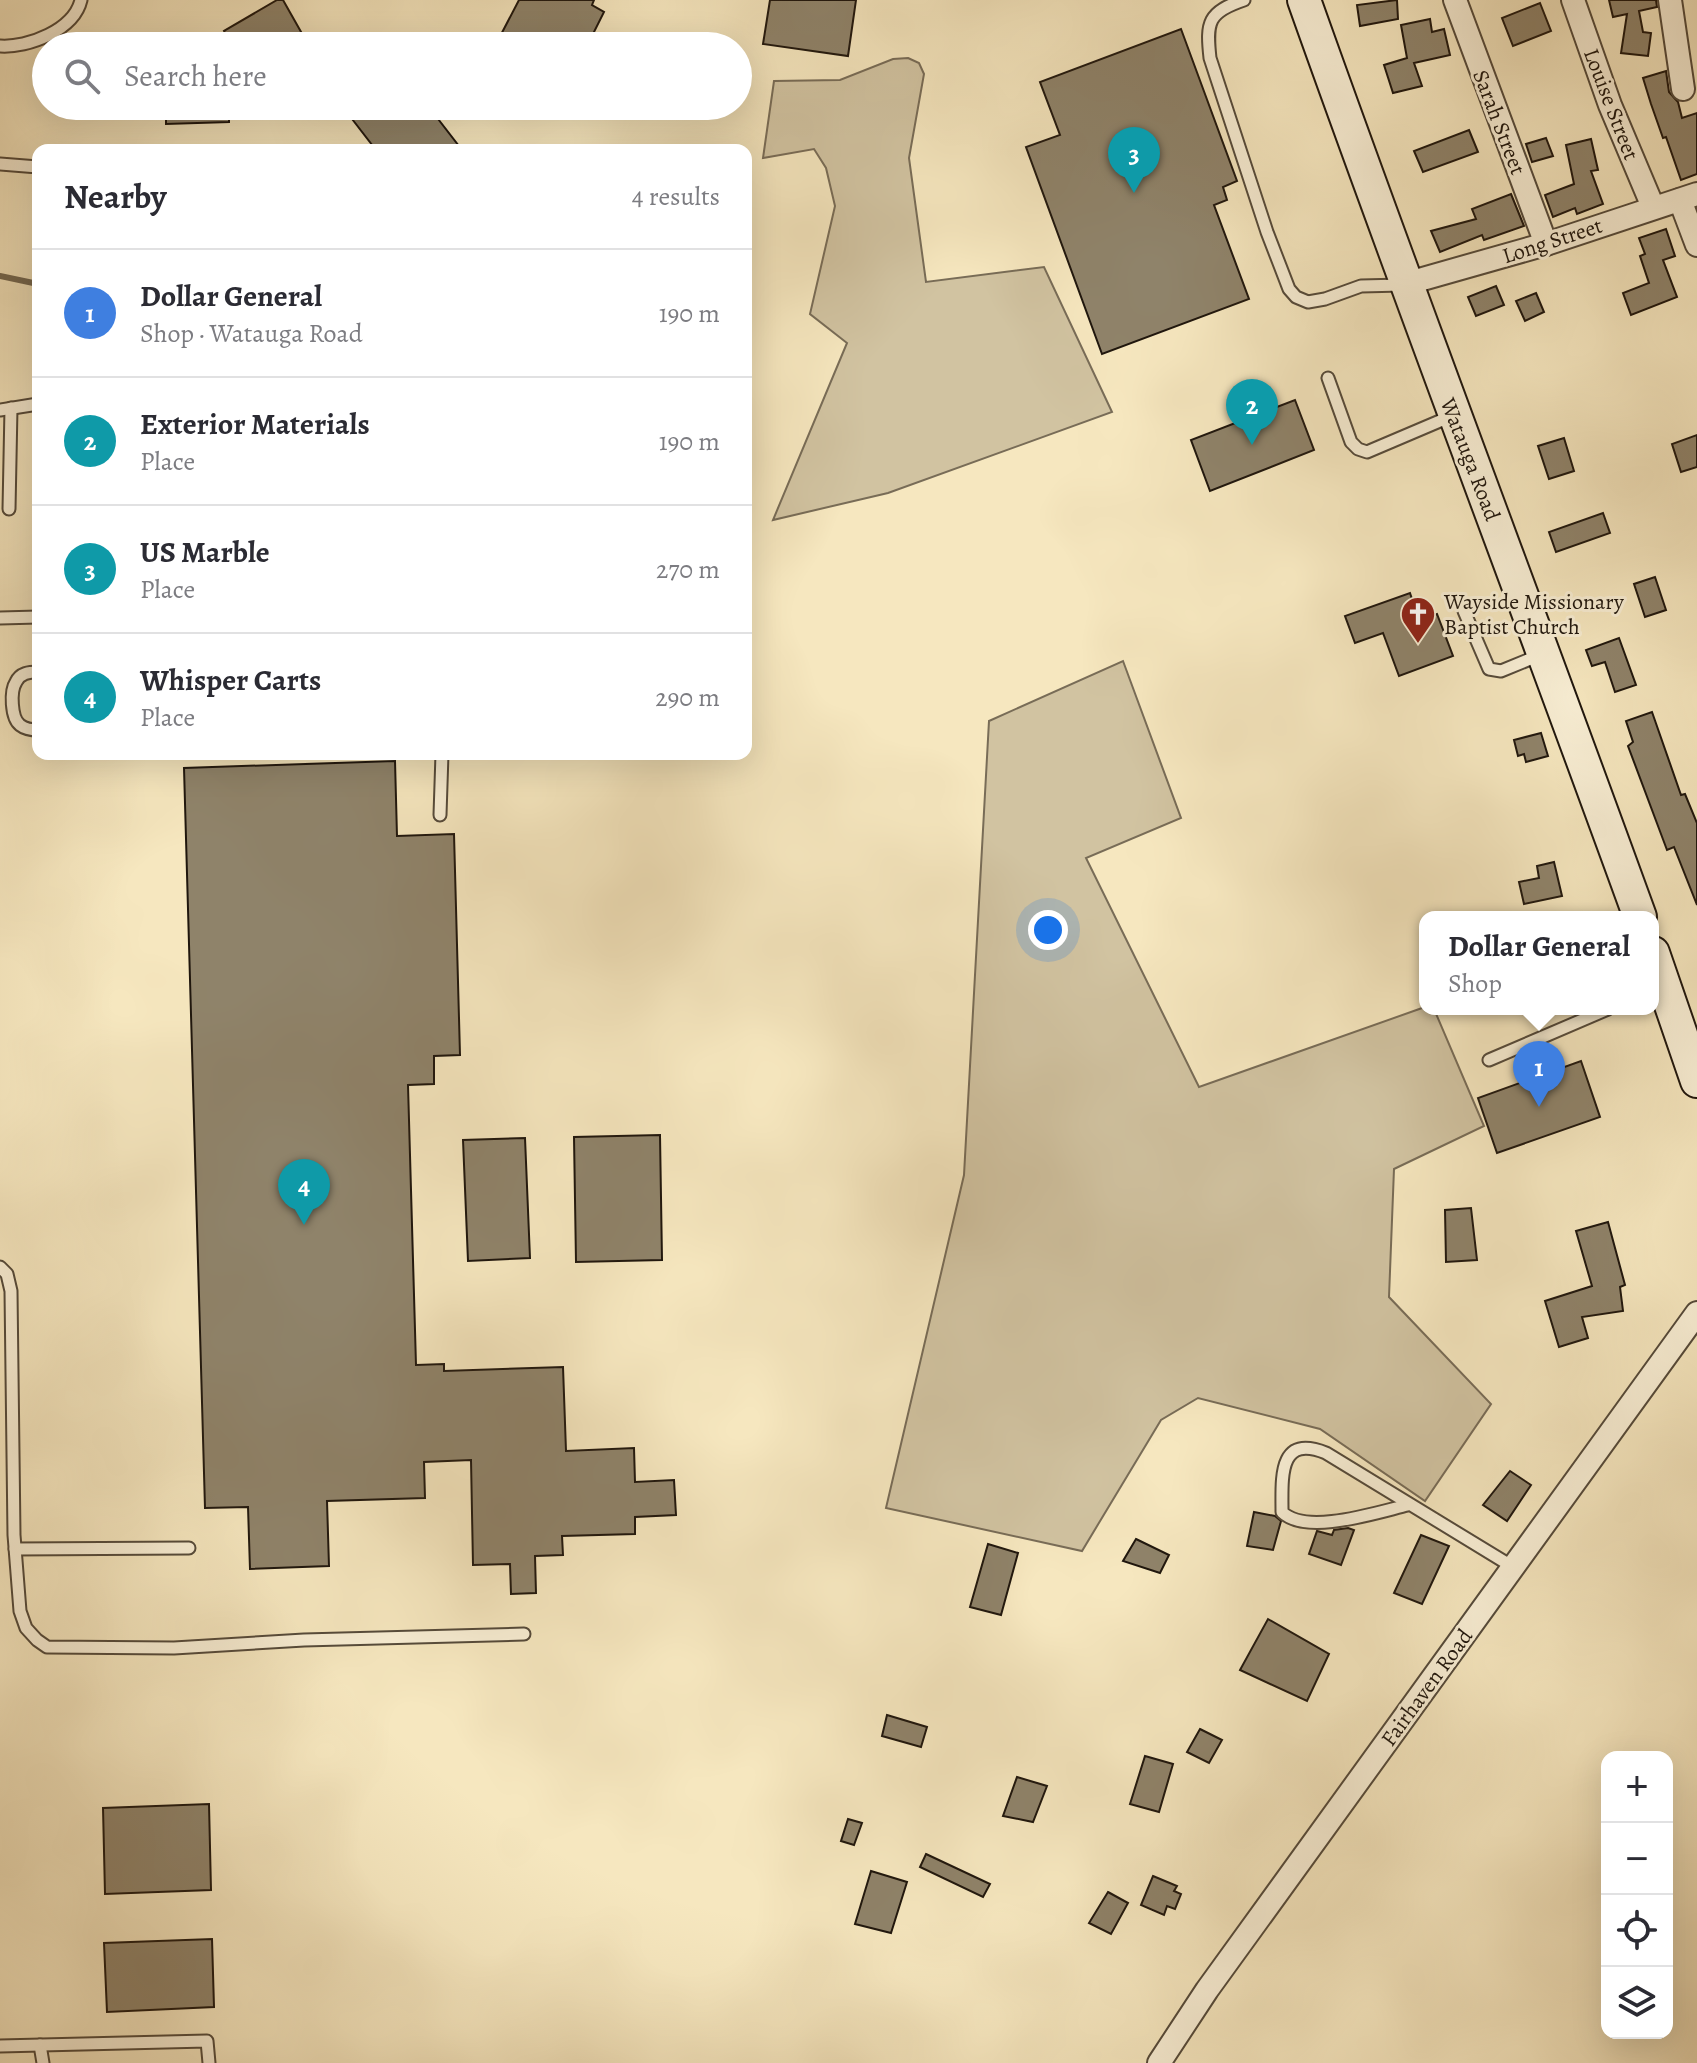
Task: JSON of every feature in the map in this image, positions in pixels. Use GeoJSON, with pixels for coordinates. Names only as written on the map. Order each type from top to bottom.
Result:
{"type":"FeatureCollection","features":[{"type":"Feature","properties":{"kind":"main road","name":"Watauga Road"},"geometry":{"type":"LineString","coordinates":[[1304,0],[1405,284],[1638,911]]}},
{"type":"Feature","properties":{"kind":"main road"},"geometry":{"type":"LineString","coordinates":[[1659,989],[1692,1043],[1697,1081]]}},
{"type":"Feature","properties":{"kind":"street","name":"Sarah Street"},"geometry":{"type":"LineString","coordinates":[[1455,0],[1546,244]]}},
{"type":"Feature","properties":{"kind":"street","name":"Louise Street"},"geometry":{"type":"LineString","coordinates":[[1573,0],[1610,105],[1653,207]]}},
{"type":"Feature","properties":{"kind":"street"},"geometry":{"type":"LineString","coordinates":[[1670,0],[1683,89]]}},
{"type":"Feature","properties":{"kind":"street","name":"Long Street"},"geometry":{"type":"LineString","coordinates":[[1405,284],[1546,244],[1689,197]]}},
{"type":"Feature","properties":{"kind":"street"},"geometry":{"type":"LineString","coordinates":[[1689,197],[1697,245]]}},
{"type":"Feature","properties":{"kind":"street","name":"Fairhaven Road"},"geometry":{"type":"LineString","coordinates":[[1159,2063],[1215,1978],[1697,1313]]}},
{"type":"Feature","properties":{"kind":"lane"},"geometry":{"type":"LineString","coordinates":[[53,32],[79,10],[81,0]]}},
{"type":"Feature","properties":{"kind":"lane"},"geometry":{"type":"LineString","coordinates":[[1244,0],[1223,7],[1210,22],[1207,34],[1210,58],[1289,289],[1296,297],[1308,302],[1361,286],[1405,284]]}},
{"type":"Feature","properties":{"kind":"lane"},"geometry":{"type":"LineString","coordinates":[[0,46],[32,41]]}},
{"type":"Feature","properties":{"kind":"lane"},"geometry":{"type":"LineString","coordinates":[[0,164],[32,167]]}},
{"type":"Feature","properties":{"kind":"lane"},"geometry":{"type":"LineString","coordinates":[[1328,378],[1351,442],[1367,452],[1454,415]]}},
{"type":"Feature","properties":{"kind":"lane"},"geometry":{"type":"LineString","coordinates":[[9,509],[5,409],[32,405]]}},
{"type":"Feature","properties":{"kind":"lane"},"geometry":{"type":"LineString","coordinates":[[1464,611],[1489,669],[1501,671],[1544,653]]}},
{"type":"Feature","properties":{"kind":"lane"},"geometry":{"type":"LineString","coordinates":[[0,618],[32,617]]}},
{"type":"Feature","properties":{"kind":"lane"},"geometry":{"type":"LineString","coordinates":[[32,673],[22,674],[13,692],[14,718],[18,724],[32,728]]}},
{"type":"Feature","properties":{"kind":"lane"},"geometry":{"type":"LineString","coordinates":[[440,815],[442,760]]}},
{"type":"Feature","properties":{"kind":"lane"},"geometry":{"type":"LineString","coordinates":[[1489,1060],[1594,1015]]}},
{"type":"Feature","properties":{"kind":"lane"},"geometry":{"type":"LineString","coordinates":[[0,1267],[7,1274],[11,1291],[15,1549],[20,1611],[26,1628],[47,1647],[174,1648],[304,1640],[524,1634]]}},
{"type":"Feature","properties":{"kind":"lane"},"geometry":{"type":"LineString","coordinates":[[1408,1505],[1341,1520],[1289,1518],[1282,1512],[1282,1482],[1289,1454],[1299,1447],[1311,1447],[1326,1453],[1513,1567]]}},
{"type":"Feature","properties":{"kind":"lane"},"geometry":{"type":"LineString","coordinates":[[15,1549],[189,1548]]}},
{"type":"Feature","properties":{"kind":"lane"},"geometry":{"type":"LineString","coordinates":[[0,2046],[207,2041],[209,2063]]}},
{"type":"Feature","properties":{"kind":"lane"},"geometry":{"type":"LineString","coordinates":[[40,2045],[43,2063]]}},
{"type":"Feature","properties":{"kind":"shaded area"},"geometry":{"type":"Polygon","coordinates":[[[908,58],[919,63],[924,74],[909,158],[926,282],[1044,267],[1112,412],[888,493],[773,520],[847,343],[810,314],[835,206],[826,168],[814,149],[763,158],[774,81],[840,80],[893,59],[908,58]]]}},
{"type":"Feature","properties":{"kind":"shaded area"},"geometry":{"type":"Polygon","coordinates":[[[1123,661],[1181,818],[1086,858],[1199,1087],[1419,1009],[1419,1015],[1437,1015],[1484,1126],[1394,1169],[1389,1297],[1491,1404],[1425,1501],[1320,1429],[1198,1398],[1161,1420],[1082,1551],[886,1508],[964,1175],[989,721],[1123,661]]]}},
{"type":"Feature","properties":{"kind":"building"},"geometry":{"type":"Polygon","coordinates":[[[277,0],[283,0],[301,32],[225,32],[277,0]]]}},
{"type":"Feature","properties":{"kind":"building"},"geometry":{"type":"Polygon","coordinates":[[[519,0],[594,0],[592,5],[604,12],[594,32],[502,32],[519,0]]]}},
{"type":"Feature","properties":{"kind":"building"},"geometry":{"type":"Polygon","coordinates":[[[770,0],[856,0],[848,56],[763,44],[770,0]]]}},
{"type":"Feature","properties":{"kind":"building"},"geometry":{"type":"Polygon","coordinates":[[[1397,0],[1398,19],[1360,26],[1357,5],[1397,0]]]}},
{"type":"Feature","properties":{"kind":"building"},"geometry":{"type":"Polygon","coordinates":[[[1609,0],[1656,0],[1657,7],[1639,11],[1643,32],[1651,33],[1648,56],[1621,53],[1627,14],[1613,17],[1609,0]]]}},
{"type":"Feature","properties":{"kind":"building"},"geometry":{"type":"Polygon","coordinates":[[[1540,3],[1551,31],[1513,46],[1502,18],[1540,3]]]}},
{"type":"Feature","properties":{"kind":"building"},"geometry":{"type":"Polygon","coordinates":[[[1430,19],[1432,32],[1444,29],[1450,55],[1414,63],[1422,86],[1393,93],[1384,65],[1407,58],[1401,25],[1430,19]]]}},
{"type":"Feature","properties":{"kind":"building"},"geometry":{"type":"Polygon","coordinates":[[[1181,29],[1237,181],[1223,187],[1227,200],[1214,205],[1249,299],[1102,354],[1026,147],[1060,135],[1040,82],[1181,29]]]}},
{"type":"Feature","properties":{"kind":"building"},"geometry":{"type":"Polygon","coordinates":[[[1666,71],[1669,92],[1678,102],[1682,118],[1697,113],[1697,174],[1681,180],[1643,78],[1666,71]]]}},
{"type":"Feature","properties":{"kind":"building"},"geometry":{"type":"Polygon","coordinates":[[[166,120],[229,120],[229,122],[166,124],[166,120]]]}},
{"type":"Feature","properties":{"kind":"building"},"geometry":{"type":"Polygon","coordinates":[[[353,120],[439,120],[457,144],[371,144],[353,120]]]}},
{"type":"Feature","properties":{"kind":"building"},"geometry":{"type":"Polygon","coordinates":[[[1469,130],[1478,152],[1423,172],[1414,151],[1469,130]]]}},
{"type":"Feature","properties":{"kind":"building"},"geometry":{"type":"Polygon","coordinates":[[[1546,138],[1553,156],[1532,162],[1526,144],[1546,138]]]}},
{"type":"Feature","properties":{"kind":"building"},"geometry":{"type":"Polygon","coordinates":[[[1591,139],[1598,170],[1591,171],[1603,204],[1577,214],[1575,208],[1553,217],[1545,195],[1574,184],[1566,145],[1591,139]]]}},
{"type":"Feature","properties":{"kind":"building"},"geometry":{"type":"Polygon","coordinates":[[[1511,194],[1524,226],[1484,240],[1482,235],[1440,252],[1431,231],[1476,219],[1472,209],[1511,194]]]}},
{"type":"Feature","properties":{"kind":"building"},"geometry":{"type":"Polygon","coordinates":[[[1666,229],[1675,256],[1663,260],[1677,297],[1631,315],[1623,293],[1649,283],[1640,256],[1645,254],[1639,238],[1666,229]]]}},
{"type":"Feature","properties":{"kind":"building"},"geometry":{"type":"Polygon","coordinates":[[[1496,286],[1504,305],[1476,316],[1468,297],[1496,286]]]}},
{"type":"Feature","properties":{"kind":"building"},"geometry":{"type":"Polygon","coordinates":[[[1536,293],[1544,312],[1525,321],[1516,301],[1536,293]]]}},
{"type":"Feature","properties":{"kind":"building"},"geometry":{"type":"Polygon","coordinates":[[[1295,400],[1314,450],[1210,491],[1191,440],[1295,400]]]}},
{"type":"Feature","properties":{"kind":"building"},"geometry":{"type":"Polygon","coordinates":[[[1697,435],[1697,467],[1681,472],[1672,444],[1697,435]]]}},
{"type":"Feature","properties":{"kind":"building"},"geometry":{"type":"Polygon","coordinates":[[[1564,438],[1574,471],[1549,479],[1538,446],[1564,438]]]}},
{"type":"Feature","properties":{"kind":"building"},"geometry":{"type":"Polygon","coordinates":[[[1603,513],[1610,533],[1556,552],[1549,532],[1603,513]]]}},
{"type":"Feature","properties":{"kind":"building"},"geometry":{"type":"Polygon","coordinates":[[[1655,577],[1666,610],[1645,617],[1634,584],[1655,577]]]}},
{"type":"Feature","properties":{"kind":"building"},"geometry":{"type":"Polygon","coordinates":[[[1410,593],[1419,620],[1437,614],[1453,656],[1399,676],[1383,633],[1355,643],[1345,616],[1410,593]]]}},
{"type":"Feature","properties":{"kind":"building"},"geometry":{"type":"Polygon","coordinates":[[[1619,638],[1636,685],[1615,692],[1605,662],[1592,666],[1586,650],[1619,638]]]}},
{"type":"Feature","properties":{"kind":"building"},"geometry":{"type":"Polygon","coordinates":[[[1652,712],[1681,795],[1685,794],[1697,823],[1697,905],[1674,847],[1667,850],[1628,746],[1633,742],[1626,721],[1652,712]]]}},
{"type":"Feature","properties":{"kind":"building"},"geometry":{"type":"Polygon","coordinates":[[[1541,733],[1548,756],[1526,762],[1524,754],[1518,756],[1514,740],[1541,733]]]}},
{"type":"Feature","properties":{"kind":"building"},"geometry":{"type":"Polygon","coordinates":[[[395,761],[397,836],[454,834],[460,1055],[434,1056],[434,1084],[408,1085],[416,1365],[444,1364],[444,1371],[563,1367],[566,1451],[634,1448],[635,1482],[674,1480],[676,1515],[635,1517],[635,1534],[562,1536],[563,1555],[535,1556],[536,1593],[511,1594],[510,1564],[473,1565],[471,1460],[424,1462],[425,1498],[327,1501],[329,1566],[250,1569],[248,1507],[205,1508],[184,768],[395,761]]]}},
{"type":"Feature","properties":{"kind":"building"},"geometry":{"type":"Polygon","coordinates":[[[1554,862],[1562,896],[1524,904],[1519,882],[1539,878],[1537,866],[1554,862]]]}},
{"type":"Feature","properties":{"kind":"building"},"geometry":{"type":"Polygon","coordinates":[[[1581,1061],[1600,1117],[1497,1153],[1478,1098],[1581,1061]]]}},
{"type":"Feature","properties":{"kind":"building"},"geometry":{"type":"Polygon","coordinates":[[[660,1135],[662,1260],[576,1262],[574,1137],[660,1135]]]}},
{"type":"Feature","properties":{"kind":"building"},"geometry":{"type":"Polygon","coordinates":[[[525,1138],[530,1258],[468,1261],[463,1140],[525,1138]]]}},
{"type":"Feature","properties":{"kind":"building"},"geometry":{"type":"Polygon","coordinates":[[[1471,1208],[1477,1260],[1446,1262],[1445,1210],[1471,1208]]]}},
{"type":"Feature","properties":{"kind":"building"},"geometry":{"type":"Polygon","coordinates":[[[1608,1222],[1625,1285],[1620,1287],[1623,1311],[1582,1317],[1588,1338],[1559,1347],[1545,1301],[1592,1286],[1576,1231],[1608,1222]]]}},
{"type":"Feature","properties":{"kind":"building"},"geometry":{"type":"Polygon","coordinates":[[[1510,1471],[1531,1485],[1507,1521],[1483,1505],[1510,1471]]]}},
{"type":"Feature","properties":{"kind":"building"},"geometry":{"type":"Polygon","coordinates":[[[1254,1512],[1275,1516],[1281,1521],[1273,1550],[1247,1546],[1254,1512]]]}},
{"type":"Feature","properties":{"kind":"building"},"geometry":{"type":"Polygon","coordinates":[[[1334,1530],[1354,1530],[1341,1565],[1309,1554],[1317,1531],[1332,1535],[1334,1530]]]}},
{"type":"Feature","properties":{"kind":"building"},"geometry":{"type":"Polygon","coordinates":[[[1421,1535],[1449,1546],[1422,1604],[1394,1593],[1421,1535]]]}},
{"type":"Feature","properties":{"kind":"building"},"geometry":{"type":"Polygon","coordinates":[[[1136,1539],[1169,1555],[1160,1573],[1123,1561],[1136,1539]]]}},
{"type":"Feature","properties":{"kind":"building"},"geometry":{"type":"Polygon","coordinates":[[[988,1544],[1018,1553],[1001,1615],[970,1607],[988,1544]]]}},
{"type":"Feature","properties":{"kind":"building"},"geometry":{"type":"Polygon","coordinates":[[[1268,1619],[1329,1654],[1307,1701],[1240,1670],[1268,1619]]]}},
{"type":"Feature","properties":{"kind":"building"},"geometry":{"type":"Polygon","coordinates":[[[887,1715],[927,1727],[921,1747],[882,1736],[887,1715]]]}},
{"type":"Feature","properties":{"kind":"building"},"geometry":{"type":"Polygon","coordinates":[[[1200,1729],[1222,1740],[1209,1763],[1187,1752],[1200,1729]]]}},
{"type":"Feature","properties":{"kind":"building"},"geometry":{"type":"Polygon","coordinates":[[[1145,1756],[1173,1764],[1159,1812],[1130,1804],[1145,1756]]]}},
{"type":"Feature","properties":{"kind":"building"},"geometry":{"type":"Polygon","coordinates":[[[1017,1777],[1047,1786],[1033,1822],[1003,1816],[1017,1777]]]}},
{"type":"Feature","properties":{"kind":"building"},"geometry":{"type":"Polygon","coordinates":[[[209,1804],[211,1890],[105,1894],[103,1808],[209,1804]]]}},
{"type":"Feature","properties":{"kind":"building"},"geometry":{"type":"Polygon","coordinates":[[[848,1819],[862,1823],[854,1845],[841,1841],[848,1819]]]}},
{"type":"Feature","properties":{"kind":"building"},"geometry":{"type":"Polygon","coordinates":[[[926,1854],[990,1884],[983,1897],[920,1867],[926,1854]]]}},
{"type":"Feature","properties":{"kind":"building"},"geometry":{"type":"Polygon","coordinates":[[[871,1871],[907,1882],[891,1933],[855,1924],[871,1871]]]}},
{"type":"Feature","properties":{"kind":"building"},"geometry":{"type":"Polygon","coordinates":[[[1153,1876],[1177,1886],[1174,1891],[1181,1894],[1175,1909],[1167,1906],[1164,1915],[1141,1905],[1153,1876]]]}},
{"type":"Feature","properties":{"kind":"building"},"geometry":{"type":"Polygon","coordinates":[[[1108,1892],[1128,1903],[1111,1934],[1089,1923],[1108,1892]]]}},
{"type":"Feature","properties":{"kind":"building"},"geometry":{"type":"Polygon","coordinates":[[[212,1939],[214,2007],[107,2012],[104,1943],[212,1939]]]}},
{"type":"Feature","properties":{"kind":"waterway"},"geometry":{"type":"LineString","coordinates":[[0,276],[32,283]]}},
{"type":"Feature","properties":{"kind":"place","name":"US Marble"},"geometry":{"type":"Point","coordinates":[1134,193]}},
{"type":"Feature","properties":{"kind":"place","name":"Exterior Materials"},"geometry":{"type":"Point","coordinates":[1252,445]}},
{"type":"Feature","properties":{"kind":"place","name":"Wayside Missionary Baptist Church"},"geometry":{"type":"Point","coordinates":[1418,645]}},
{"type":"Feature","properties":{"kind":"place","name":"Dollar General"},"geometry":{"type":"Point","coordinates":[1539,1107]}},
{"type":"Feature","properties":{"kind":"place","name":"Whisper Carts"},"geometry":{"type":"Point","coordinates":[304,1225]}}]}
